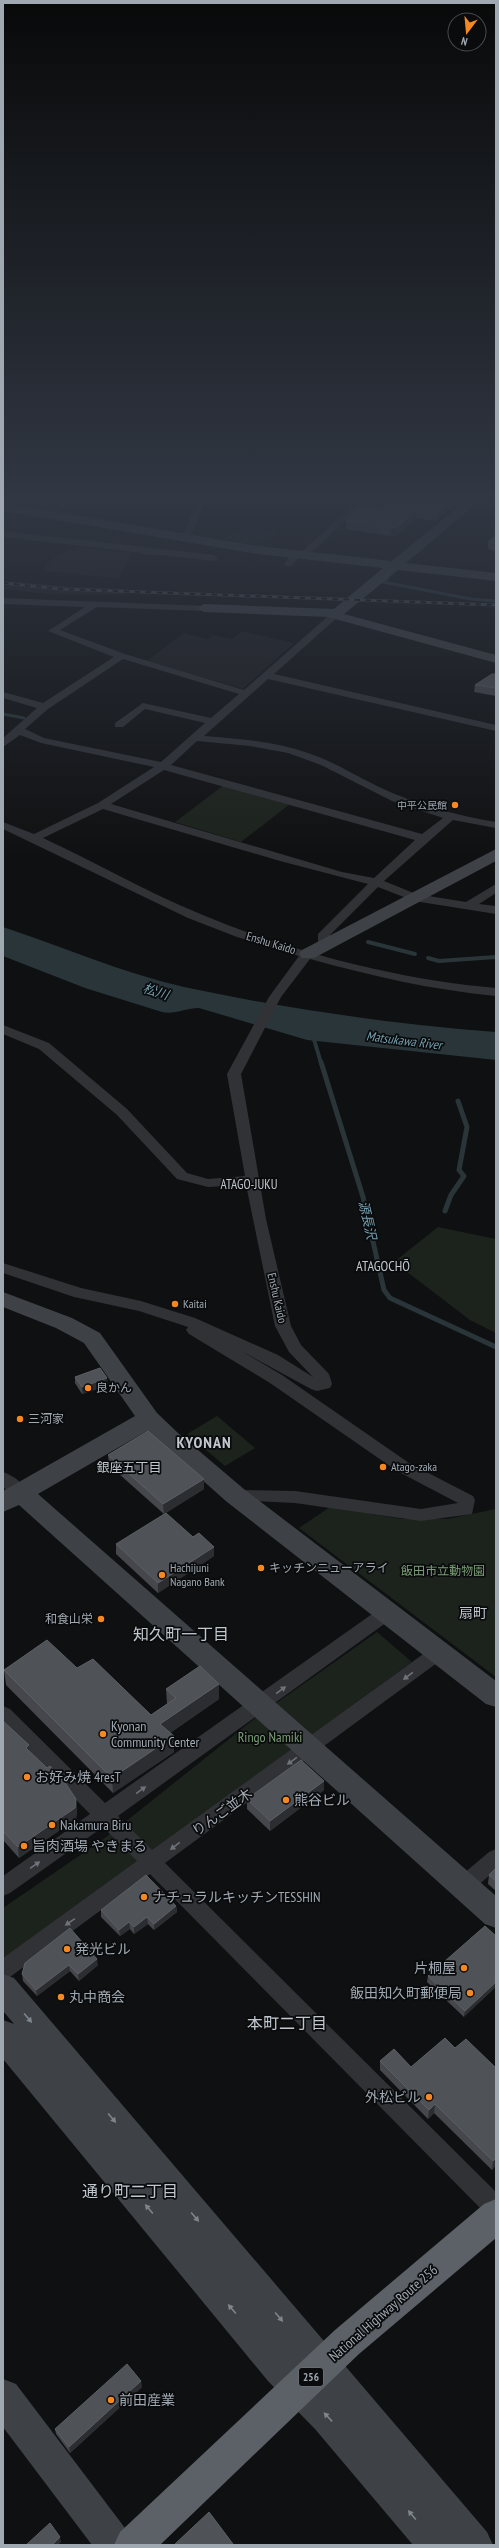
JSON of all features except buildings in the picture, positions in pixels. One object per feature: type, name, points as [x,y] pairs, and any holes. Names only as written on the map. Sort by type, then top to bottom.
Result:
[{"type":"highway","name":"National Highway Route 256","points":[[133,2545],[311,2378],[347,2342],[496,2216]]},
{"type":"street","points":[[69,621],[53,631],[122,656],[245,693]]},
{"type":"street","points":[[34,838],[102,805],[163,766],[265,675],[329,621]]},
{"type":"street","points":[[357,621],[496,659]]},
{"type":"street","points":[[3,744],[44,707],[122,656]]},
{"type":"street","points":[[265,675],[496,728]]},
{"type":"street","points":[[3,696],[44,707]]},
{"type":"street","points":[[119,725],[143,706],[213,722]]},
{"type":"street","points":[[18,730],[41,740],[163,766],[422,838]]},
{"type":"street","points":[[194,738],[269,746],[304,754],[336,774],[449,818],[496,825]]},
{"type":"street","points":[[102,805],[291,861],[378,882],[414,897],[496,910]]},
{"type":"street","points":[[324,947],[324,934],[378,882],[401,856],[449,818]]},
{"type":"street","name":"Enshu Kaido","points":[[3,825],[34,838],[192,915],[223,928],[308,954]]},
{"type":"street","points":[[308,954],[324,947],[496,854]]},
{"type":"street","points":[[469,905],[496,888]]},
{"type":"street","points":[[308,954],[406,981],[496,992]]},
{"type":"street","name":"Enshu Kaido","points":[[190,1322],[272,1359],[309,1382],[317,1385],[324,1384],[323,1378],[295,1348],[283,1326],[252,1180],[234,1074],[275,997],[299,962],[308,954]]},
{"type":"street","points":[[3,1029],[44,1046],[122,1112],[182,1176],[188,1180],[208,1183],[252,1180]]},
{"type":"street","points":[[3,1268],[79,1293],[141,1306],[190,1322],[198,1334],[276,1379],[403,1467],[467,1500],[466,1510],[421,1515],[295,1497],[236,1496]]},
{"type":"street","points":[[3,1300],[64,1323],[92,1338],[149,1419],[236,1496],[496,1696]]},
{"type":"street","points":[[149,1419],[9,1491],[260,1704],[496,1915]]},
{"type":"street","points":[[3,1887],[104,1817],[388,1612]]},
{"type":"street","name":"りんご並木","points":[[3,1970],[151,1864],[439,1652]]},
{"type":"street","points":[[3,1714],[104,1817],[496,2208]]},
{"type":"street","points":[[463,1886],[496,1858]]},
{"type":"street","points":[[3,1988],[311,2378],[328,2416],[438,2545]]},
{"type":"street","points":[[3,2035],[311,2378],[474,2545]]},
{"type":"street","points":[[3,2397],[115,2545]]},
{"type":"shaded area","points":[[242,631],[294,643],[243,689],[147,661],[183,633],[208,639],[213,635],[232,639]]},
{"type":"green space","points":[[224,785],[290,804],[241,842],[175,822]]},
{"type":"green space","points":[[438,1227],[496,1239],[496,1333],[470,1320],[394,1262]]},
{"type":"green space","points":[[217,1416],[255,1448],[225,1466],[187,1434]]},
{"type":"green space","name":"飯田市立動物園","points":[[330,1507],[402,1519],[447,1519],[496,1509],[496,1677],[299,1528]]},
{"type":"green space","name":"Ringo Namiki","points":[[377,1632],[412,1662],[8,1956],[3,1957],[3,1908],[105,1838],[258,1716]]},
{"type":"water","points":[[3,927],[138,975],[184,987],[340,1015],[418,1025],[496,1032],[496,1060],[307,1040],[199,1008],[171,1013],[162,1012],[85,988],[3,956]]},
{"type":"waterway","points":[[3,714],[24,718]]},
{"type":"waterway","points":[[368,942],[415,954]]},
{"type":"waterway","points":[[428,958],[439,961],[496,957]]},
{"type":"waterway","name":"源長沢","points":[[313,1036],[321,1063]]},
{"type":"waterway","name":"源長沢","points":[[321,1062],[363,1197],[384,1290],[390,1298],[496,1347]]},
{"type":"waterway","points":[[445,1211],[451,1195],[464,1176],[459,1170],[467,1127],[458,1101]]},
{"type":"place","name":"中平公民館","points":[[455,805]]},
{"type":"place","name":"Kaitai","points":[[175,1304]]},
{"type":"place","name":"良かん","points":[[88,1388]]},
{"type":"place","name":"三河家","points":[[20,1419]]},
{"type":"place","name":"Atago-zaka","points":[[383,1467]]},
{"type":"place","name":"キッチンニューアライ","points":[[261,1568]]},
{"type":"place","name":"Hachijuni Nagano Bank","points":[[162,1575]]},
{"type":"place","name":"和食山栄","points":[[101,1619]]},
{"type":"place","name":"Kyonan Community Center","points":[[103,1734]]},
{"type":"place","name":"お好み焼 4resT","points":[[27,1777]]},
{"type":"place","name":"熊谷ビル","points":[[286,1800]]},
{"type":"place","name":"Nakamura Biru","points":[[52,1825]]},
{"type":"place","name":"旨肉酒場 やきまる","points":[[24,1846]]},
{"type":"place","name":"ナチュラルキッチンTESSHIN","points":[[144,1897]]},
{"type":"place","name":"発光ビル","points":[[67,1949]]},
{"type":"place","name":"片桐屋","points":[[464,1968]]},
{"type":"place","name":"飯田知久町郵便局","points":[[470,1993]]},
{"type":"place","name":"丸中商会","points":[[61,1997]]},
{"type":"place","name":"外松ビル","points":[[429,2097]]},
{"type":"place","name":"前田産業","points":[[111,2400]]},
{"type":"district","name":"ATAGO-JUKU","points":[[249,1184]]},
{"type":"district","name":"ATAGOCHŌ","points":[[383,1266]]},
{"type":"district","name":"KYONAN","points":[[204,1442]]},
{"type":"district","name":"銀座五丁目","points":[[129,1467]]},
{"type":"district","name":"扇町","points":[[473,1613]]},
{"type":"district","name":"知久町一丁目","points":[[181,1634]]},
{"type":"district","name":"本町二丁目","points":[[287,2023]]},
{"type":"district","name":"通り町二丁目","points":[[130,2191]]},
{"type":"water label","name":"松川","points":[[156,991]]},
{"type":"water label","name":"Matsukawa River","points":[[404,1040]]}]
